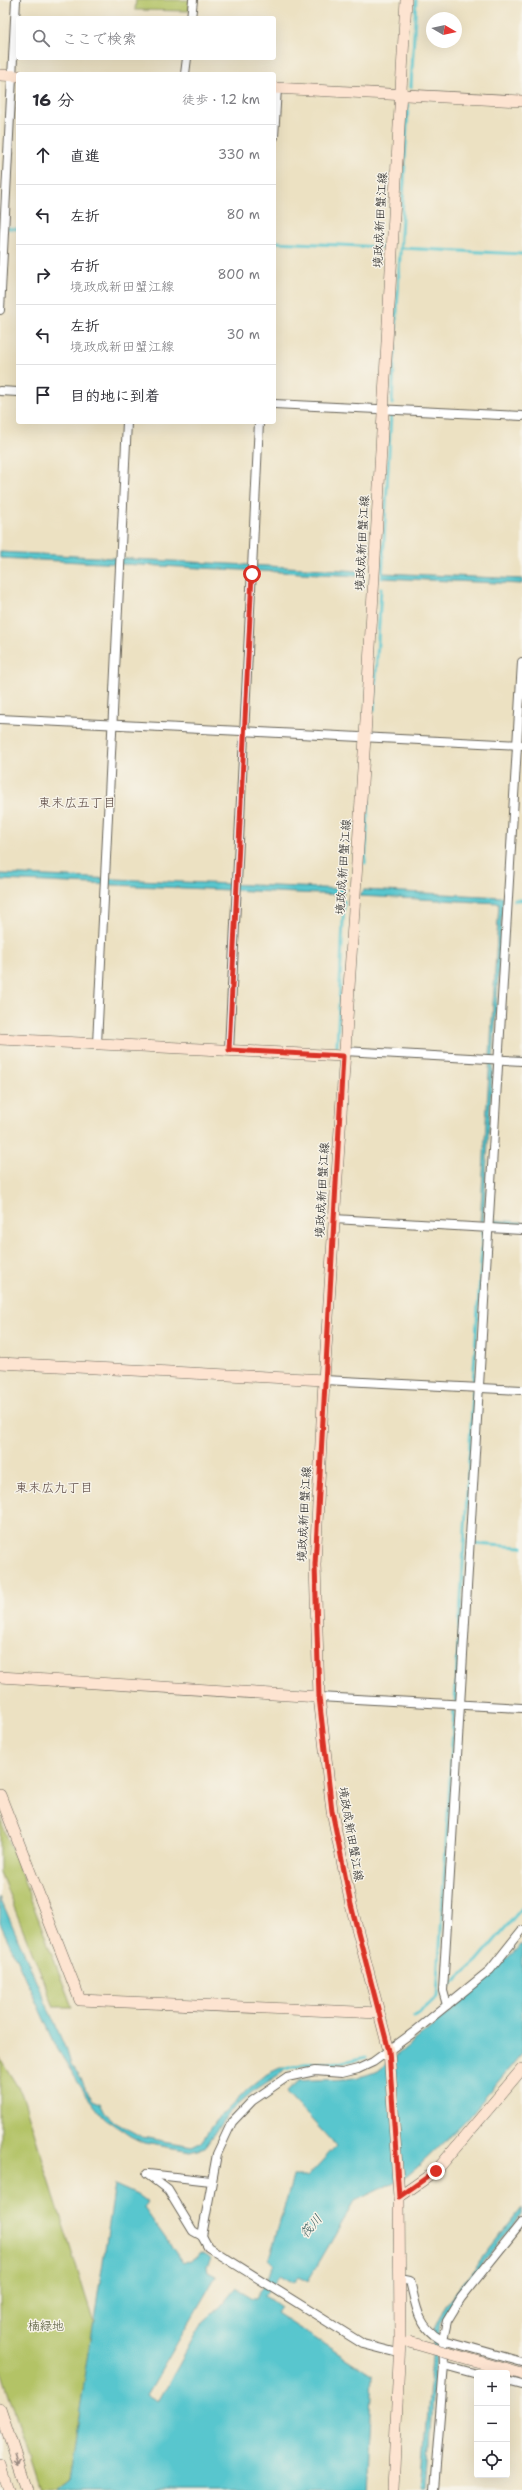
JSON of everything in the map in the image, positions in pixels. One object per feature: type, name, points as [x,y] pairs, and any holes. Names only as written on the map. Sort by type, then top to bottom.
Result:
[{"type":"main road","name":"境政成新田蟹江線","points":[[393,2490],[398,2353],[404,2341],[400,2278],[398,2191],[389,2051],[351,1905],[332,1811],[319,1697],[315,1565],[343,1053],[365,737],[382,409],[406,0]]},
{"type":"main road","points":[[0,75],[15,76]]},
{"type":"main road","points":[[276,88],[522,100]]},
{"type":"main road","points":[[0,1039],[229,1050],[343,1053]]},
{"type":"main road","points":[[0,1363],[324,1380]]},
{"type":"main road","points":[[0,1677],[319,1697]]},
{"type":"main road","points":[[0,1795],[80,2000],[379,2013]]},
{"type":"main road","points":[[398,2191],[436,2171],[522,2069]]},
{"type":"main road","points":[[404,2341],[522,2374]]},
{"type":"main road","points":[[0,2410],[27,2490]]},
{"type":"main road","points":[[0,2465],[8,2490]]},
{"type":"street","points":[[0,310],[15,76],[16,0]]},
{"type":"street","points":[[191,16],[193,0]]},
{"type":"street","points":[[185,72],[187,60]]},
{"type":"street","points":[[0,391],[16,392]]},
{"type":"street","points":[[276,404],[522,416]]},
{"type":"street","points":[[97,1044],[127,424]]},
{"type":"street","points":[[229,1050],[259,424]]},
{"type":"street","points":[[447,2005],[443,1991],[480,1388],[494,1060],[519,745],[522,662]]},
{"type":"street","points":[[0,719],[519,745]]},
{"type":"street","points":[[343,1053],[522,1061]]},
{"type":"street","points":[[334,1219],[522,1230]]},
{"type":"street","points":[[324,1380],[522,1390]]},
{"type":"street","points":[[319,1697],[522,1708]]},
{"type":"street","points":[[202,2236],[216,2154],[225,2134],[241,2111],[262,2092],[287,2076],[315,2071],[342,2073],[358,2069],[389,2051],[490,1970],[522,1930]]},
{"type":"street","points":[[211,2181],[148,2174],[168,2190],[193,2231],[202,2236],[208,2247],[285,2297],[363,2344],[398,2353]]},
{"type":"street","points":[[434,2490],[437,2427],[444,2365],[441,2340],[447,2320],[452,2311],[522,2222]]},
{"type":"street","points":[[400,2278],[410,2281],[418,2316],[432,2334],[441,2340],[522,2362]]},
{"type":"street","points":[[444,2365],[474,2373]]},
{"type":"street","points":[[510,2382],[522,2385]]},
{"type":"green space","points":[[136,0],[190,0],[189,11],[135,10]]},
{"type":"green space","points":[[0,1818],[72,2007],[54,2007],[0,1872]]},
{"type":"green space","name":"楠緑地","points":[[0,2058],[22,2094],[94,2323],[69,2480],[56,2490],[40,2490],[0,2367]]},
{"type":"water","points":[[0,552],[362,571],[361,576],[0,558]]},
{"type":"water","points":[[382,573],[522,579],[522,584],[382,578]]},
{"type":"water","points":[[0,874],[344,889],[343,895],[0,880]]},
{"type":"water","points":[[364,890],[503,897],[483,1224],[480,1224],[499,903],[359,896]]},
{"type":"water","points":[[493,1220],[522,1222],[522,1226],[493,1224]]},
{"type":"water","points":[[0,1897],[66,2050],[70,2064],[82,2080],[85,2089],[93,2100],[100,2103],[105,2113],[116,2123],[142,2137],[192,2146],[202,2141],[217,2120],[247,2090],[267,2074],[280,2068],[285,2068],[283,2072],[252,2092],[232,2110],[205,2147],[191,2151],[144,2143],[130,2136],[104,2118],[86,2095],[58,2050],[0,1923]]},
{"type":"water","name":"筏川","points":[[522,1944],[522,2053],[467,2119],[420,2165],[407,2176],[355,2201],[308,2281],[299,2277],[294,2283],[280,2275],[265,2296],[280,2307],[276,2313],[373,2376],[367,2490],[56,2490],[69,2480],[115,2185],[137,2195],[148,2203],[144,2208],[183,2263],[198,2257],[201,2253],[211,2259],[207,2267],[208,2272],[216,2276],[147,2395],[158,2402],[201,2324],[221,2306],[236,2288],[253,2298],[257,2298],[274,2264],[269,2259],[293,2177],[307,2177],[336,2146],[286,2092],[298,2081],[348,2079],[377,2071],[449,2013]]},
{"type":"water","points":[[522,2208],[522,2214],[463,2289],[440,2323],[436,2358],[427,2490],[422,2490],[434,2329],[445,2306]]},
{"type":"waterway","points":[[411,87],[416,0]]},
{"type":"waterway","points":[[392,404],[408,105]]},
{"type":"waterway","points":[[8,228],[16,229]]},
{"type":"waterway","points":[[276,242],[382,247]]},
{"type":"waterway","points":[[400,248],[522,254]]},
{"type":"waterway","points":[[382,578],[391,415]]},
{"type":"waterway","points":[[374,710],[381,588]]},
{"type":"waterway","points":[[365,863],[371,763]]},
{"type":"waterway","points":[[514,900],[522,900]]},
{"type":"waterway","points":[[337,1045],[344,901]]},
{"type":"waterway","points":[[473,1384],[483,1231]]},
{"type":"waterway","points":[[455,1701],[473,1391]]},
{"type":"waterway","points":[[474,1544],[522,1547]]},
{"type":"waterway","points":[[414,2016],[437,1997],[454,1710]]},
{"type":"waterway","points":[[450,1985],[477,1961],[522,1908]]},
{"type":"waterway","points":[[281,2070],[305,2064],[343,2062],[366,2057]]},
{"type":"district","name":"東末広五丁目","points":[[77,802]]},
{"type":"district","name":"東末広九丁目","points":[[54,1487]]},
{"type":"route","points":[[252,574],[229,1050],[343,1056],[315,1565],[319,1697],[332,1811],[351,1905],[389,2051],[399,2197],[436,2171]]}]
